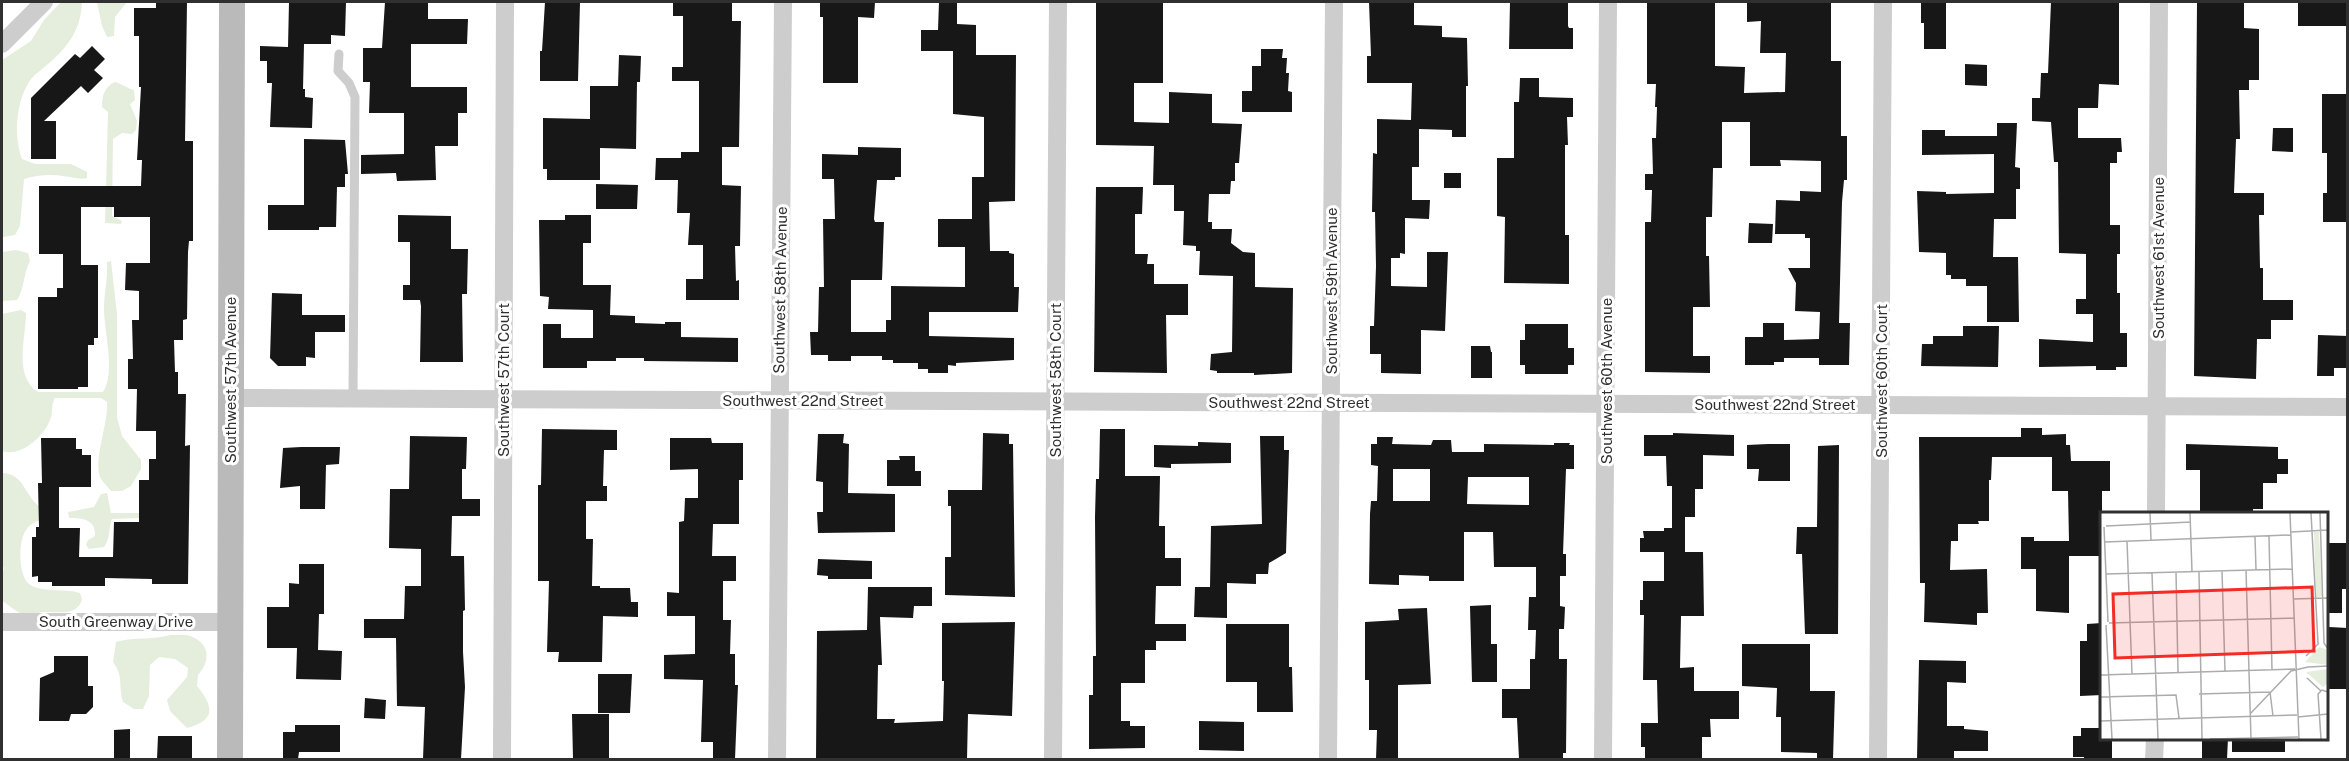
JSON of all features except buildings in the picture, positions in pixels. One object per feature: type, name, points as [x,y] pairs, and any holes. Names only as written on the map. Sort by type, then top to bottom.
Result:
[{"type":"main road","name":"Southwest 57th Avenue","points":[[230,759],[232,2]]},
{"type":"street","points":[[2,44],[44,2]]},
{"type":"street","name":"Southwest 57th Court","points":[[502,759],[505,2]]},
{"type":"street","name":"Southwest 58th Avenue","points":[[777,759],[783,2]]},
{"type":"street","name":"Southwest 58th Court","points":[[1053,759],[1058,2]]},
{"type":"street","name":"Southwest 59th Avenue","points":[[1328,759],[1334,2]]},
{"type":"street","name":"Southwest 60th Avenue","points":[[1603,759],[1608,2]]},
{"type":"street","name":"Southwest 60th Court","points":[[1878,759],[1883,2]]},
{"type":"street","name":"Southwest 61st Avenue","points":[[2156,512],[2159,2]]},
{"type":"street","name":"Southwest 22nd Street","points":[[230,398],[2348,407]]},
{"type":"street","name":"South Greenway Drive","points":[[2,622],[230,622]]},
{"type":"street","points":[[2154,759],[2155,740]]},
{"type":"lane","points":[[339,54],[338,71],[349,83],[355,97],[353,398]]},
{"type":"green space","points":[[61,2],[82,2],[79,21],[68,44],[33,77],[26,87],[19,107],[17,129],[19,150],[22,159],[35,164],[71,164],[87,172],[87,178],[48,175],[24,179],[20,226],[15,235],[3,237],[2,60],[31,41],[44,20]]},
{"type":"green space","points":[[97,2],[127,2],[115,17],[114,36],[107,37]]},
{"type":"green space","points":[[115,82],[134,90],[135,100],[130,104],[137,121],[136,130],[132,134],[122,133],[113,139],[112,216],[122,221],[121,224],[105,223],[108,112],[102,107],[102,103],[106,89]]},
{"type":"green space","points":[[16,250],[28,253],[30,261],[17,300],[3,301],[2,252]]},
{"type":"green space","points":[[111,261],[117,314],[117,417],[122,436],[141,460],[141,469],[131,486],[122,491],[111,491],[101,479],[99,471],[99,452],[107,411],[107,402],[101,398],[55,398],[51,417],[38,438],[17,451],[2,451],[2,314],[21,310],[26,313],[23,366],[30,385],[38,392],[103,392],[109,374],[104,309],[107,262]]},
{"type":"green space","points":[[2,473],[10,474],[21,482],[32,500],[43,508],[46,519],[32,524],[23,535],[20,558],[25,580],[34,587],[80,593],[82,600],[76,609],[66,612],[25,615],[2,601],[4,568],[2,565]]},
{"type":"green space","points":[[107,493],[111,513],[143,513],[143,518],[112,519],[108,540],[104,547],[89,549],[86,545],[88,540],[95,536],[93,526],[83,519],[69,518],[68,512],[94,507],[101,494]]},
{"type":"green space","points":[[185,635],[197,639],[202,643],[206,653],[205,664],[198,675],[197,686],[207,700],[209,712],[203,721],[187,728],[170,711],[167,700],[187,677],[188,668],[175,659],[159,657],[150,665],[149,696],[143,709],[134,709],[123,702],[120,677],[113,662],[116,642]]}]
